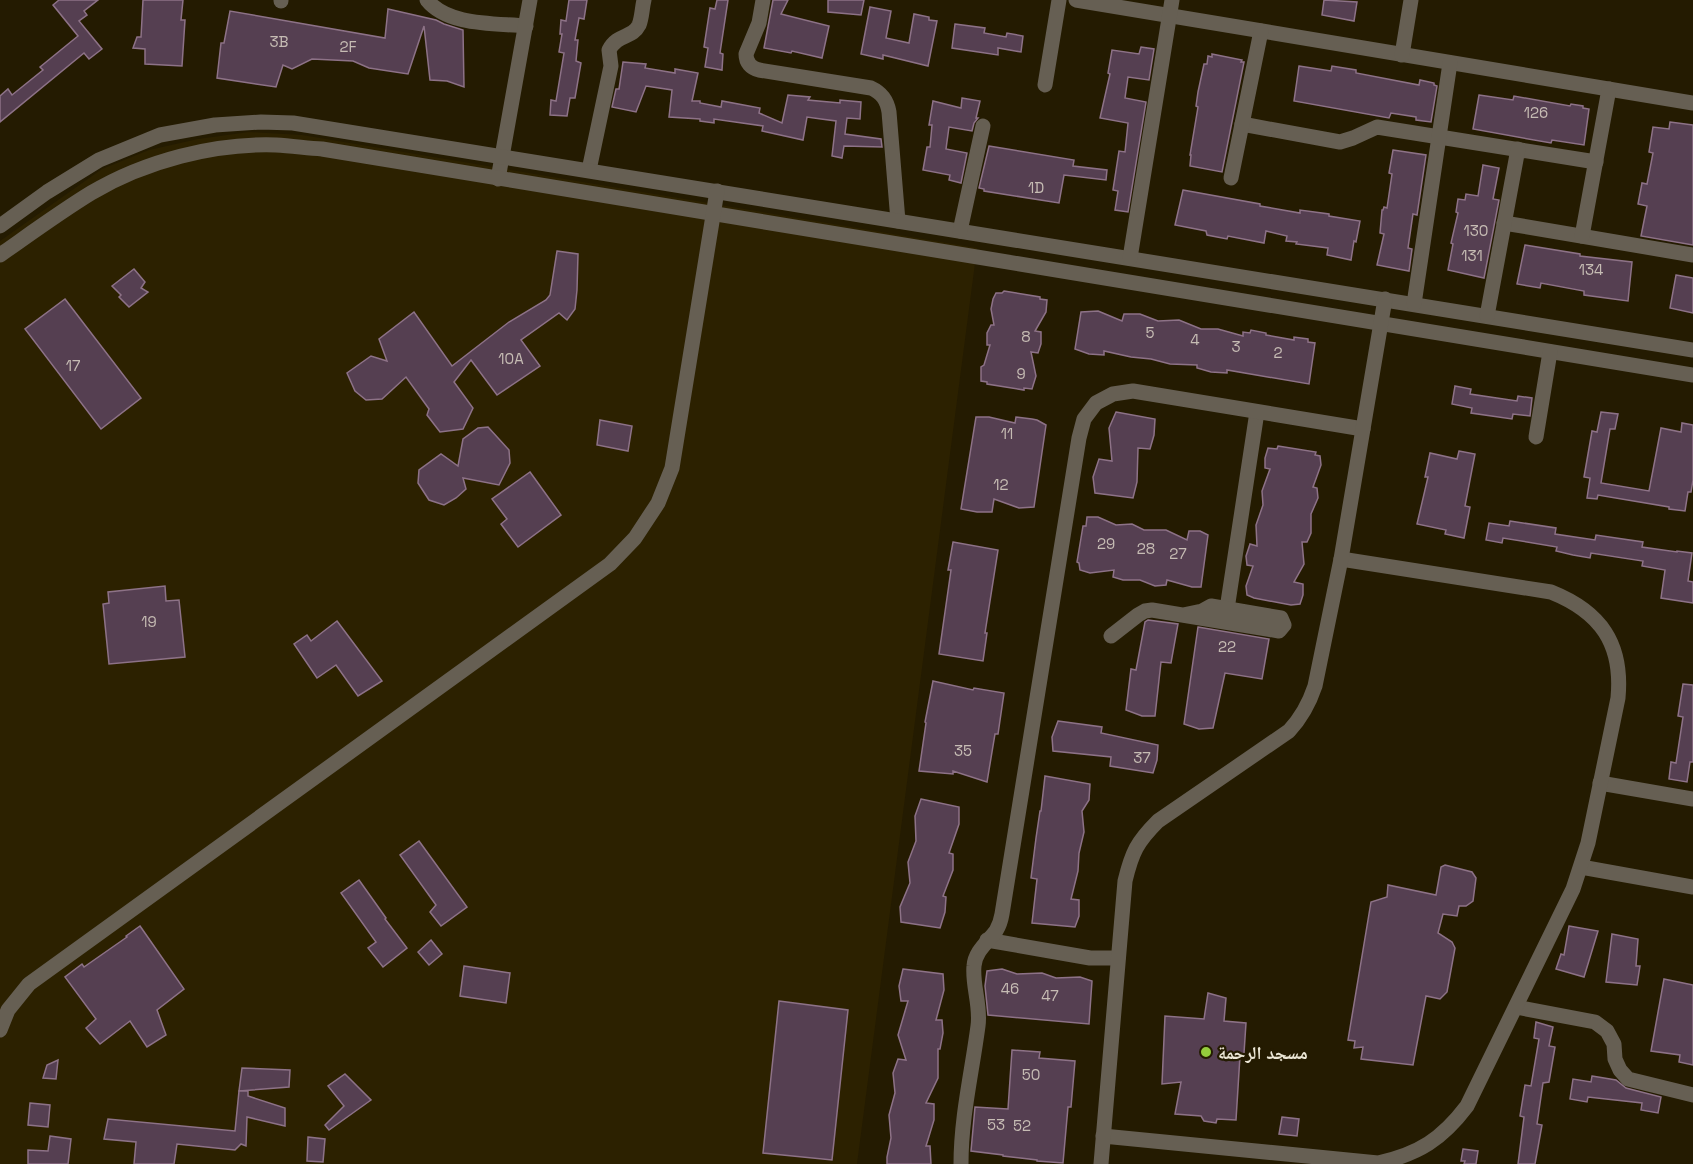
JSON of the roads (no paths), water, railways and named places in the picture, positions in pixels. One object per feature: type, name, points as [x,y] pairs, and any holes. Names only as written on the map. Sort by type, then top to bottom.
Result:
[{"type":"street","points":[[427,0],[434,8],[454,18],[525,26]]},
{"type":"street","points":[[498,179],[530,0]]},
{"type":"street","points":[[589,170],[611,66],[609,50],[618,39],[627,36],[637,28],[644,0]]},
{"type":"street","points":[[763,0],[759,23],[746,54],[751,66],[759,70],[871,88],[884,97],[889,112],[898,221]]},
{"type":"street","points":[[1045,85],[1059,0]]},
{"type":"street","points":[[1076,0],[1693,104]]},
{"type":"street","points":[[1130,258],[1172,0]]},
{"type":"street","points":[[1402,55],[1411,0]]},
{"type":"street","points":[[1232,178],[1261,31]]},
{"type":"street","points":[[1414,304],[1450,63]]},
{"type":"street","points":[[1582,236],[1609,89]]},
{"type":"street","points":[[0,226],[46,192],[99,160],[160,135],[215,125],[261,122],[293,123],[1693,350]]},
{"type":"street","points":[[1242,124],[1340,142],[1377,127],[1596,162]]},
{"type":"street","points":[[960,231],[983,126]]},
{"type":"street","points":[[0,255],[93,192],[135,171],[181,156],[227,147],[275,145],[322,149],[1693,375]]},
{"type":"street","points":[[1487,316],[1518,149]]},
{"type":"street","points":[[0,1030],[8,1010],[29,984],[610,564],[635,538],[658,503],[672,468],[717,191]]},
{"type":"street","points":[[1504,224],[1693,255]]},
{"type":"street","points":[[1101,1164],[1125,881],[1130,858],[1142,837],[1158,821],[1289,731],[1301,718],[1310,703],[1341,559],[1385,299]]},
{"type":"street","points":[[1536,437],[1550,352]]},
{"type":"street","points":[[961,1164],[966,1100],[979,1024],[974,965],[979,952],[1000,924],[1079,438],[1084,419],[1096,404],[1113,394],[1133,391],[1363,429]]},
{"type":"street","points":[[1111,636],[1145,611],[1183,615],[1236,615],[1257,412]]},
{"type":"street","points":[[1103,1136],[1378,1163],[1419,1150],[1454,1124],[1467,1106],[1573,889],[1588,843],[1618,698],[1618,664],[1612,644],[1601,626],[1587,611],[1551,592],[1341,559]]},
{"type":"street","points":[[1600,783],[1693,799]]},
{"type":"street","points":[[1581,867],[1693,887]]},
{"type":"street","points":[[987,940],[1090,958],[1119,958]]},
{"type":"street","points":[[1516,1007],[1595,1022],[1607,1031],[1614,1044],[1615,1059],[1620,1070],[1628,1079],[1693,1095]]},
{"type":"place","name":"مسجد الرحمة","points":[[1206,1052]]}]
